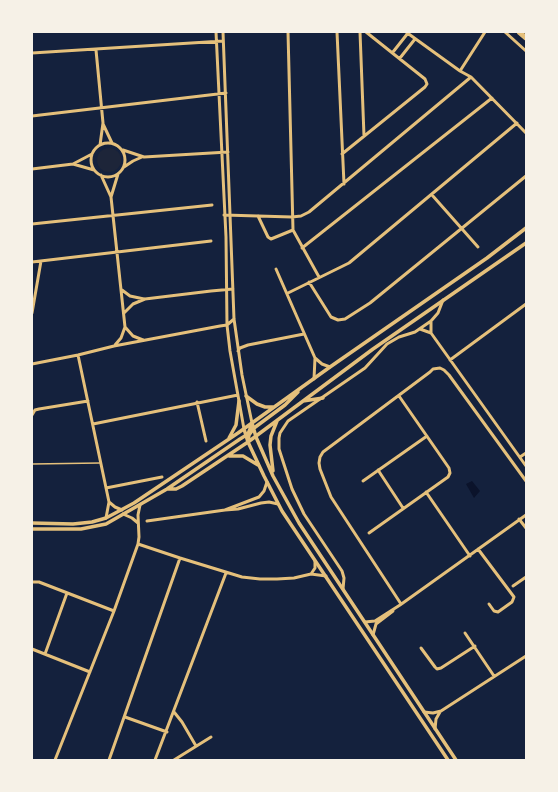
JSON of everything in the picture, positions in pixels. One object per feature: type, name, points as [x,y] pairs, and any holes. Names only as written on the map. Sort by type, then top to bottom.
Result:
[{"type":"highway","points":[[519,32],[526,38]]},
{"type":"street","points":[[216,32],[220,94],[227,325],[230,351],[244,429],[248,442],[278,504],[448,760]]},
{"type":"street","points":[[223,32],[234,319],[246,396],[256,437],[273,476],[299,523],[456,760]]},
{"type":"street","points":[[288,32],[293,230],[319,277]]},
{"type":"street","points":[[337,32],[344,184]]},
{"type":"street","points":[[360,32],[364,136]]},
{"type":"street","points":[[342,154],[425,88],[427,84],[425,79],[366,32]]},
{"type":"street","points":[[460,71],[485,32]]},
{"type":"street","points":[[505,32],[526,51]]},
{"type":"street","points":[[393,52],[407,33],[460,71],[471,77],[526,133]]},
{"type":"street","points":[[400,58],[415,39]]},
{"type":"street","points":[[32,53],[223,41]]},
{"type":"street","points":[[96,50],[103,123],[100,145]]},
{"type":"street","points":[[224,215],[292,217],[301,216],[309,212],[471,77]]},
{"type":"street","points":[[32,116],[226,93]]},
{"type":"street","points":[[302,248],[492,98]]},
{"type":"street","points":[[103,123],[112,143]]},
{"type":"street","points":[[288,293],[349,263],[517,123]]},
{"type":"street","points":[[95,170],[91,161],[92,154],[96,148],[106,142],[119,146],[123,150],[133,154],[144,156],[228,152]]},
{"type":"street","points":[[123,150],[126,158],[123,168]]},
{"type":"street","points":[[32,169],[72,164],[92,154]]},
{"type":"street","points":[[111,197],[118,174],[132,161],[144,156]]},
{"type":"street","points":[[72,164],[95,170],[101,175],[111,197],[125,327],[121,338],[114,346]]},
{"type":"street","points":[[101,175],[110,177],[118,174]]},
{"type":"street","points":[[309,282],[331,318],[338,320],[345,319],[370,303],[526,176]]},
{"type":"street","points":[[432,195],[478,247]]},
{"type":"street","points":[[32,224],[212,205]]},
{"type":"street","points":[[258,216],[271,239],[293,230]]},
{"type":"street","points":[[32,523],[83,524],[106,518],[122,510],[244,429],[330,367],[487,258],[526,228]]},
{"type":"street","points":[[32,262],[211,241]]},
{"type":"street","points":[[167,489],[176,489],[182,486],[256,437],[373,348],[526,243]]},
{"type":"street","points":[[32,313],[41,261]]},
{"type":"street","points":[[276,269],[288,293],[314,358],[314,379]]},
{"type":"street","points":[[124,313],[133,304],[145,299],[233,289]]},
{"type":"street","points":[[122,290],[130,296],[145,299]]},
{"type":"street","points":[[343,589],[344,578],[342,571],[304,514],[295,496],[281,455],[279,438],[282,429],[288,421],[365,368],[374,360],[387,344],[399,337],[420,329],[431,321],[438,313],[443,300]]},
{"type":"street","points":[[450,360],[526,304]]},
{"type":"street","points":[[32,364],[144,340],[227,325],[234,319]]},
{"type":"street","points":[[431,321],[431,333]]},
{"type":"street","points":[[125,327],[133,336],[144,340]]},
{"type":"street","points":[[420,329],[431,333],[526,466]]},
{"type":"street","points":[[238,351],[240,348],[248,345],[304,334]]},
{"type":"street","points":[[78,355],[109,502],[106,518]]},
{"type":"street","points":[[314,358],[322,364],[330,367]]},
{"type":"street","points":[[401,605],[335,503],[323,479],[319,463],[323,452],[433,369],[440,368],[449,375],[526,482]]},
{"type":"street","points":[[248,442],[249,435],[254,428],[285,405],[303,386]]},
{"type":"street","points":[[93,424],[238,395]]},
{"type":"street","points":[[246,396],[257,404],[265,407],[274,407]]},
{"type":"street","points":[[369,533],[448,477],[450,472],[449,468],[399,396]]},
{"type":"street","points":[[302,401],[323,398]]},
{"type":"street","points":[[32,415],[35,410],[39,409],[88,401]]},
{"type":"street","points":[[229,439],[236,425],[239,401]]},
{"type":"street","points":[[197,402],[206,441]]},
{"type":"street","points":[[273,476],[270,445],[271,436],[277,420]]},
{"type":"street","points":[[32,529],[89,528],[106,524],[167,489],[246,435],[250,430],[252,423]]},
{"type":"street","points":[[363,481],[427,436]]},
{"type":"street","points":[[520,458],[526,453]]},
{"type":"street","points":[[226,456],[243,456],[259,466]]},
{"type":"street","points":[[378,470],[403,508]]},
{"type":"street","points":[[106,488],[162,477]]},
{"type":"street","points":[[225,510],[259,497],[264,491],[267,482]]},
{"type":"street","points":[[426,492],[470,556]]},
{"type":"street","points":[[109,502],[122,510]]},
{"type":"street","points":[[147,521],[238,509],[265,502],[278,504]]},
{"type":"street","points":[[54,759],[114,611],[138,544],[138,515],[140,505]]},
{"type":"street","points":[[124,514],[138,522]]},
{"type":"street","points":[[373,634],[376,624],[526,515]]},
{"type":"street","points":[[519,520],[526,528]]},
{"type":"street","points":[[138,544],[226,573],[247,577],[268,579],[294,578],[311,574],[326,576]]},
{"type":"street","points":[[478,550],[514,597],[512,602],[498,612],[494,611],[489,604]]},
{"type":"street","points":[[109,760],[180,558]]},
{"type":"street","points":[[311,574],[315,568],[315,561]]},
{"type":"street","points":[[155,760],[167,732],[226,573]]},
{"type":"street","points":[[514,586],[526,577]]},
{"type":"street","points":[[32,582],[39,582],[114,611]]},
{"type":"street","points":[[45,654],[67,593]]},
{"type":"street","points":[[365,622],[375,621],[401,605]]},
{"type":"street","points":[[465,632],[494,676]]},
{"type":"street","points":[[421,648],[437,669],[441,668],[475,646]]},
{"type":"street","points":[[32,649],[90,672]]},
{"type":"street","points":[[424,712],[432,713],[441,711],[526,656]]},
{"type":"street","points":[[435,729],[436,719],[441,711]]},
{"type":"street","points":[[174,712],[182,722],[196,746]]},
{"type":"street","points":[[125,717],[167,732]]},
{"type":"street","points":[[174,760],[211,737]]},
{"type":"lane","points":[[32,464],[101,463]]},
{"type":"shaded area","points":[[109,148],[114,149],[120,155],[120,165],[114,171],[109,172],[104,171],[98,165],[97,160],[98,155],[104,149]]},
{"type":"shaded area","points":[[472,481],[480,491],[474,498],[466,484]]}]
